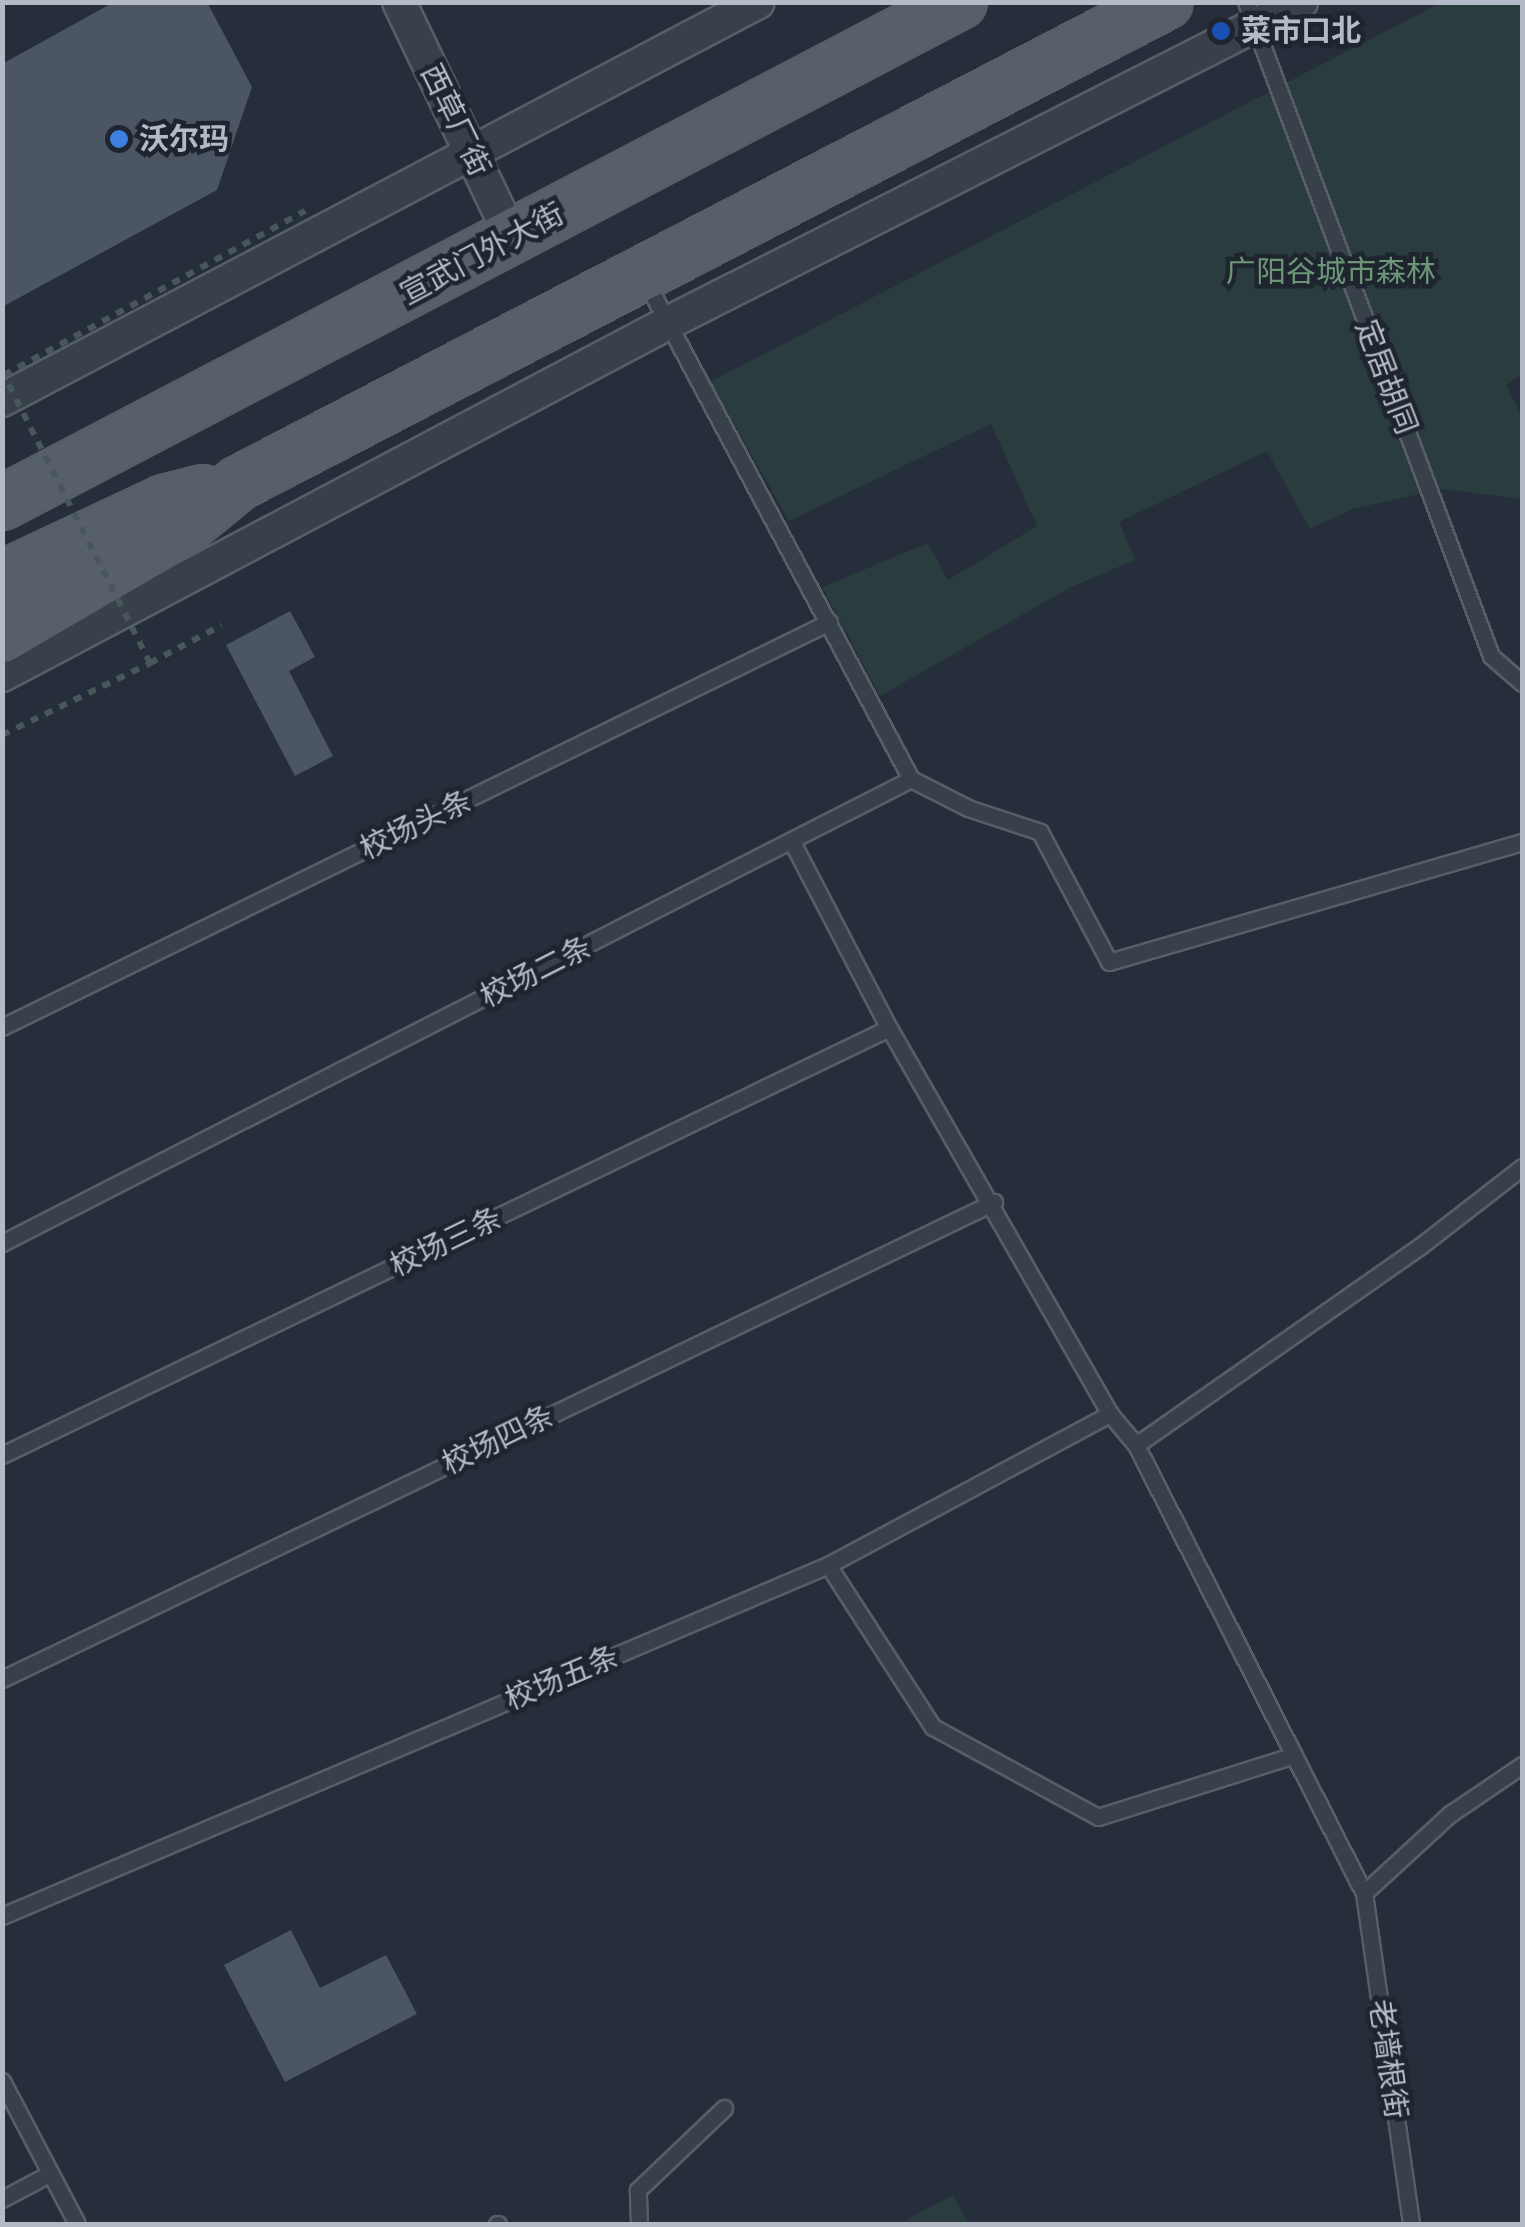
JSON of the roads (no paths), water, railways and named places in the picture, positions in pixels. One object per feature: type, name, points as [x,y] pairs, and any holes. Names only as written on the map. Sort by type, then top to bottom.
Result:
[{"type":"main road","name":"宣武门外大街","points":[[2,503],[960,2]]},
{"type":"main road","points":[[2,636],[174,536],[239,483],[644,278],[1166,2]]},
{"type":"main road","points":[[2,578],[164,502],[239,483]]},
{"type":"street","name":"西草厂街","points":[[398,2],[512,238]]},
{"type":"street","points":[[2,400],[758,2]]},
{"type":"street","points":[[2,675],[1251,14],[1301,2]]},
{"type":"lane","name":"定居胡同","points":[[1251,14],[1491,656],[1522,682]]},
{"type":"lane","points":[[644,278],[911,779],[968,808],[1040,832],[1109,962],[1522,842]]},
{"type":"lane","name":"校场头条","points":[[2,1027],[829,622]]},
{"type":"lane","name":"校场二条","points":[[2,1243],[911,779]]},
{"type":"lane","name":"老墙根街","points":[[792,842],[889,1028],[994,1202],[1110,1414],[1136,1445],[1364,1893],[1411,2224]]},
{"type":"lane","name":"校场三条","points":[[2,1456],[889,1028]]},
{"type":"lane","points":[[1136,1445],[1420,1248],[1522,1167]]},
{"type":"lane","name":"校场四条","points":[[2,1679],[994,1202]]},
{"type":"lane","name":"校场五条","points":[[2,1916],[828,1565],[1110,1414]]},
{"type":"lane","points":[[828,1565],[934,1727],[1098,1816],[1292,1756]]},
{"type":"lane","points":[[1364,1893],[1450,1814],[1522,1765]]},
{"type":"lane","points":[[2,2081],[77,2224]]},
{"type":"lane","points":[[639,2224],[638,2190],[724,2108]]},
{"type":"lane","points":[[2,2200],[48,2174]]},
{"type":"place","name":"菜市口北","points":[[1221,31]]},
{"type":"place","name":"沃尔玛","points":[[119,139]]},
{"type":"park label","name":"广阳谷城市森林","points":[[1331,272]]}]
